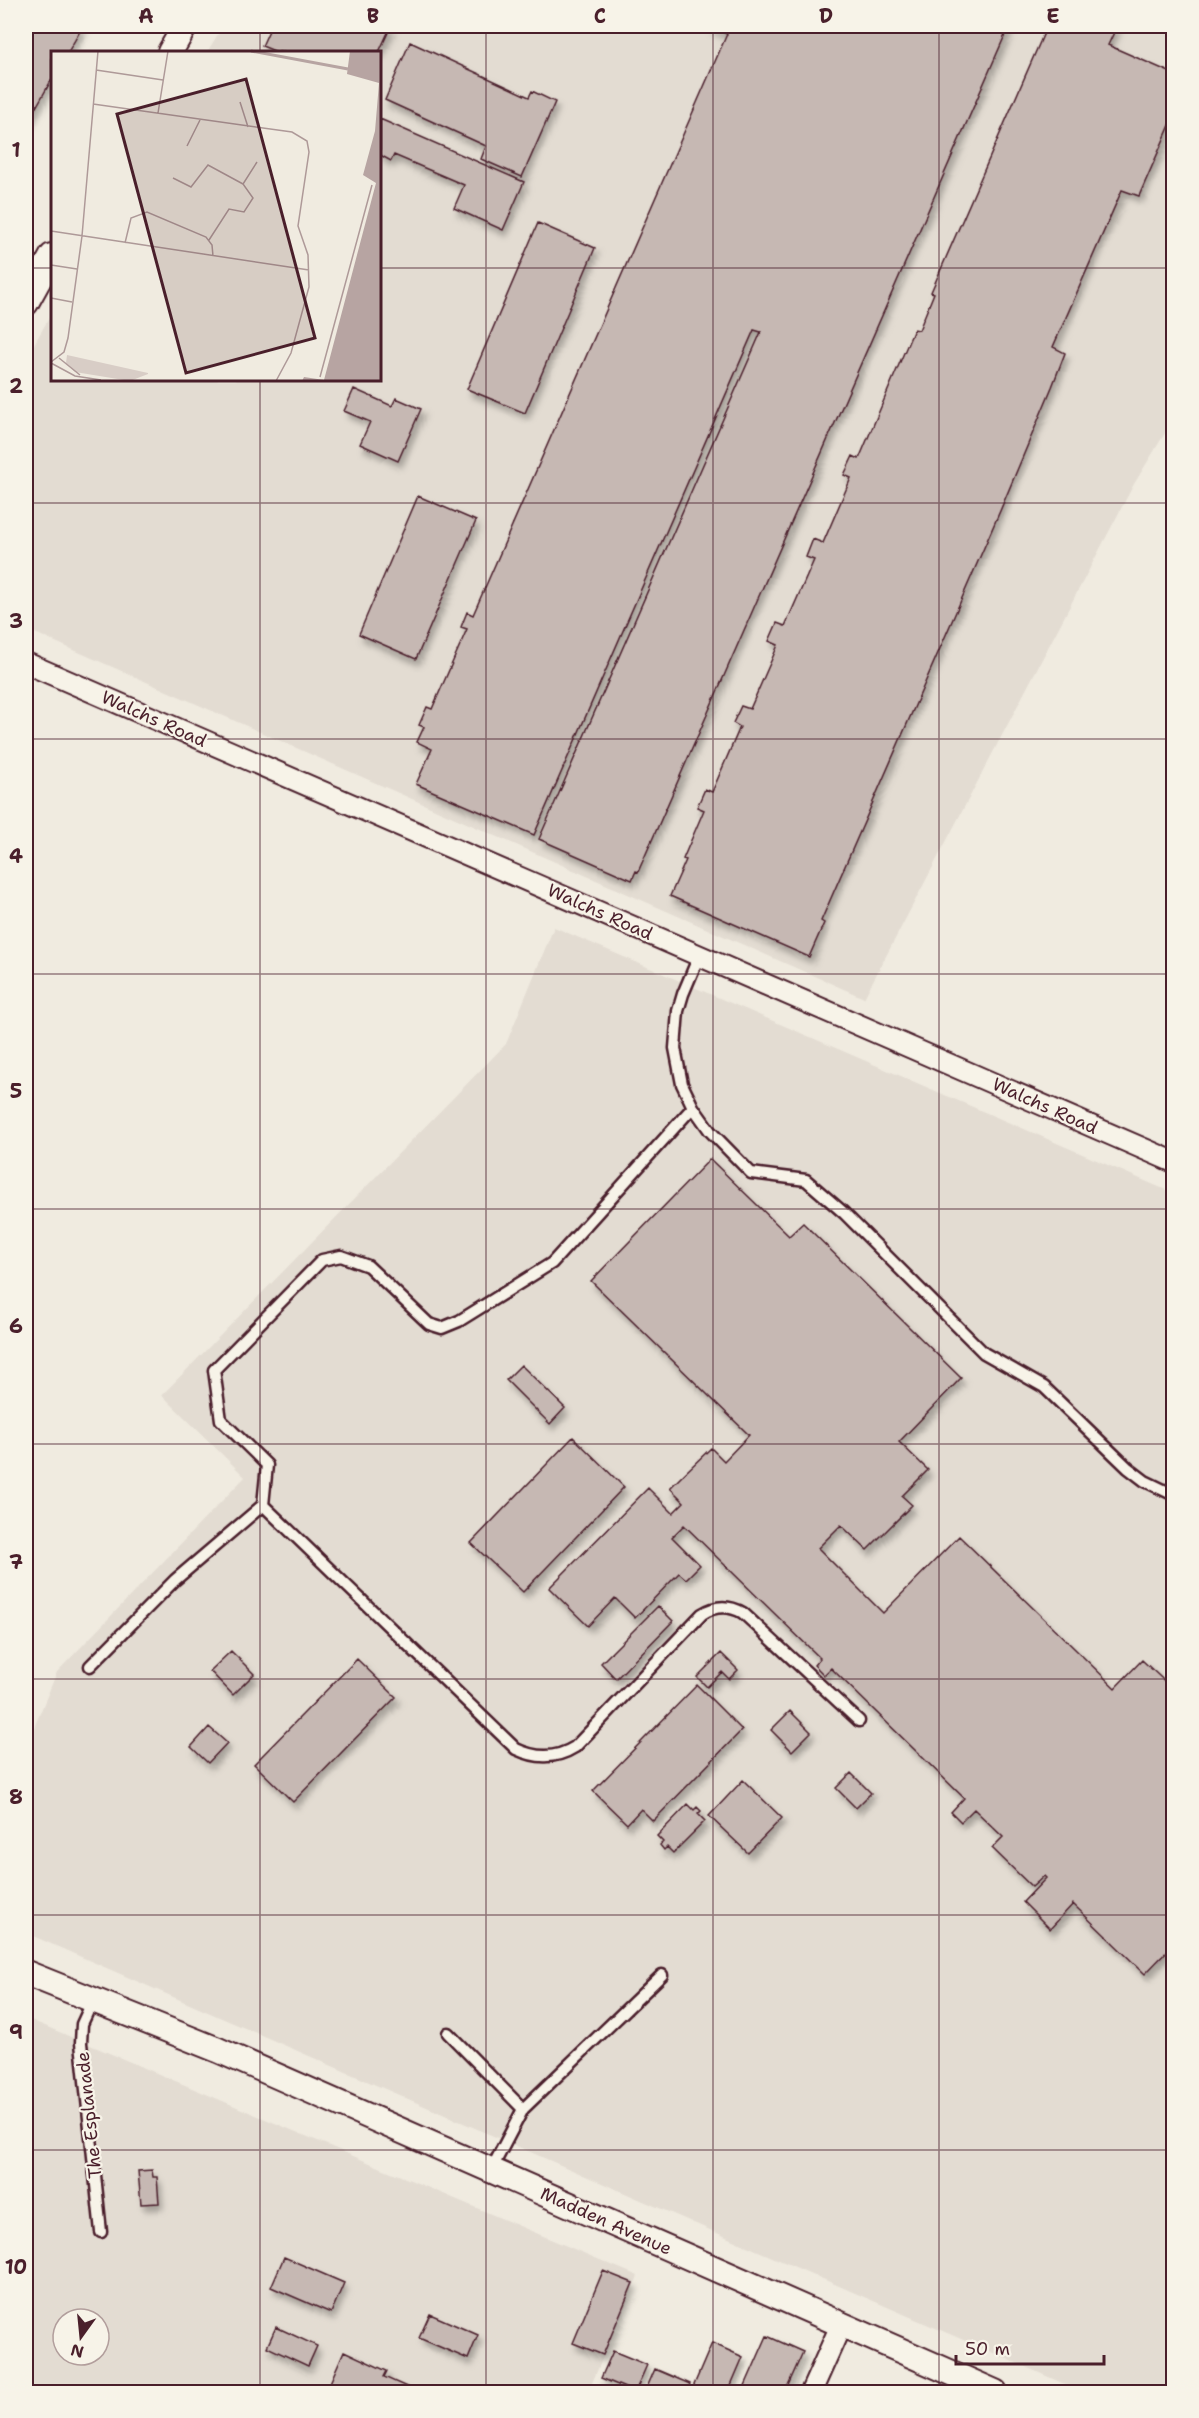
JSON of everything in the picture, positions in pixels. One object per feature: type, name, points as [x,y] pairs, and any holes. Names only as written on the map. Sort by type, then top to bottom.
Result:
[{"type":"street","points":[[171,51],[185,26]]},
{"type":"street","points":[[26,303],[51,258]]},
{"type":"street","name":"Walchs Road","points":[[26,663],[1173,1162]]},
{"type":"street","points":[[26,1973],[93,2000]]},
{"type":"street","name":"Madden Avenue","points":[[93,2000],[218,2050],[995,2392]]},
{"type":"street","points":[[811,2392],[841,2325]]},
{"type":"lane","points":[[699,956],[683,994],[675,1029],[682,1084],[693,1107],[710,1131],[751,1173],[806,1180],[844,1213],[984,1353],[1044,1388],[1128,1468],[1173,1495]]},
{"type":"lane","points":[[90,1666],[175,1580],[263,1505],[267,1465],[220,1420],[214,1370],[322,1260],[341,1256],[368,1266],[429,1324],[442,1328],[459,1321],[552,1263],[693,1107]]},
{"type":"lane","points":[[263,1505],[516,1749],[525,1754],[546,1757],[576,1747],[702,1614],[722,1607],[743,1613],[859,1721]]},
{"type":"lane","points":[[491,2170],[523,2109],[662,1975]]},
{"type":"lane","name":"The Esplanade","points":[[93,2000],[82,2024],[81,2043],[101,2232]]},
{"type":"lane","points":[[447,2032],[523,2109]]},
{"type":"shaded area","points":[[223,26],[1173,26],[1173,420],[1134,484],[864,998],[26,629],[26,358],[51,315],[51,381],[381,381],[381,51],[208,51]]},
{"type":"shaded area","points":[[554,927],[1173,1193],[1173,2392],[1083,2392],[26,1933],[26,1747],[57,1672],[245,1477],[162,1395],[506,1044]]},
{"type":"shaded area","points":[[26,2018],[638,2276],[592,2383],[612,2392],[26,2392]]},
{"type":"building","points":[[26,26],[83,26],[69,51],[51,51],[51,81],[26,125]]},
{"type":"building","points":[[271,26],[391,26],[379,51],[274,51],[262,46]]},
{"type":"building","points":[[707,26],[1009,26],[638,872],[636,871],[632,880],[539,839],[761,332],[754,330],[534,835],[416,784],[432,749],[417,742],[424,727],[419,725],[427,707],[432,709],[467,629],[461,627],[467,612],[473,615],[727,34]]},
{"type":"building","points":[[1047,26],[1117,26],[1108,45],[1174,74],[1174,116],[1139,196],[1122,190],[1053,347],[1065,353],[1052,387],[821,921],[824,923],[809,957],[670,896],[704,810],[697,807],[705,789],[712,792],[740,727],[733,723],[741,706],[750,709],[778,645],[769,641],[777,623],[785,626],[814,560],[806,557],[813,539],[823,543],[851,478],[844,475],[853,456],[859,459],[914,329],[919,330],[934,293],[931,292]]},
{"type":"building","points":[[410,42],[529,97],[532,91],[555,102],[522,177],[481,159],[486,146],[385,100]]},
{"type":"building","points":[[381,119],[524,182],[503,230],[454,208],[464,185],[394,155],[391,161],[381,156]]},
{"type":"building","points":[[538,223],[595,248],[525,413],[467,389]]},
{"type":"building","points":[[354,389],[392,406],[396,398],[421,409],[398,461],[360,444],[370,422],[344,411]]},
{"type":"building","points":[[418,496],[476,521],[416,659],[359,634]]},
{"type":"building","points":[[710,1159],[789,1236],[803,1223],[961,1378],[899,1442],[928,1470],[902,1496],[912,1505],[867,1550],[841,1525],[818,1548],[883,1613],[959,1536],[1115,1688],[1142,1660],[1174,1690],[1174,1944],[1145,1974],[1073,1904],[1050,1929],[1023,1902],[1046,1878],[1044,1876],[1032,1887],[992,1848],[1003,1837],[974,1809],[961,1822],[951,1812],[964,1798],[831,1668],[824,1675],[814,1665],[820,1658],[684,1525],[672,1537],[700,1565],[686,1579],[679,1573],[635,1618],[615,1598],[588,1626],[549,1588],[648,1488],[673,1513],[684,1502],[670,1488],[711,1448],[724,1461],[749,1435],[591,1281]]},
{"type":"building","points":[[521,1365],[565,1408],[550,1424],[506,1380]]},
{"type":"building","points":[[573,1437],[624,1487],[523,1592],[471,1543]]},
{"type":"building","points":[[658,1606],[673,1621],[616,1679],[601,1663]]},
{"type":"building","points":[[231,1651],[254,1674],[233,1695],[210,1671]]},
{"type":"building","points":[[721,1653],[738,1670],[729,1679],[722,1672],[707,1687],[697,1677]]},
{"type":"building","points":[[357,1659],[396,1697],[293,1802],[254,1764]]},
{"type":"building","points":[[697,1685],[742,1730],[653,1821],[641,1809],[627,1824],[593,1791]]},
{"type":"building","points":[[790,1711],[811,1732],[792,1751],[771,1730]]},
{"type":"building","points":[[209,1727],[227,1743],[208,1763],[191,1747]]},
{"type":"building","points":[[851,1773],[871,1793],[856,1808],[836,1788]]},
{"type":"building","points":[[743,1780],[782,1818],[748,1853],[709,1816]]},
{"type":"building","points":[[688,1804],[694,1810],[697,1807],[701,1811],[698,1814],[705,1821],[673,1853],[667,1847],[664,1850],[660,1845],[663,1842],[657,1836]]},
{"type":"building","points":[[152,2170],[153,2177],[157,2177],[159,2203],[141,2204],[138,2171]]},
{"type":"building","points":[[284,2257],[344,2283],[331,2313],[271,2287]]},
{"type":"building","points":[[603,2271],[633,2283],[603,2355],[573,2343]]},
{"type":"building","points":[[430,2314],[478,2335],[468,2359],[419,2338]]},
{"type":"building","points":[[276,2327],[317,2346],[308,2366],[267,2347]]},
{"type":"building","points":[[767,2336],[803,2352],[785,2392],[755,2392],[744,2388]]},
{"type":"building","points":[[712,2343],[743,2357],[728,2392],[691,2392]]},
{"type":"building","points":[[344,2351],[387,2371],[384,2377],[418,2392],[326,2392]]},
{"type":"building","points":[[613,2351],[647,2365],[635,2392],[601,2378]]},
{"type":"building","points":[[655,2369],[690,2384],[687,2392],[645,2392]]}]
